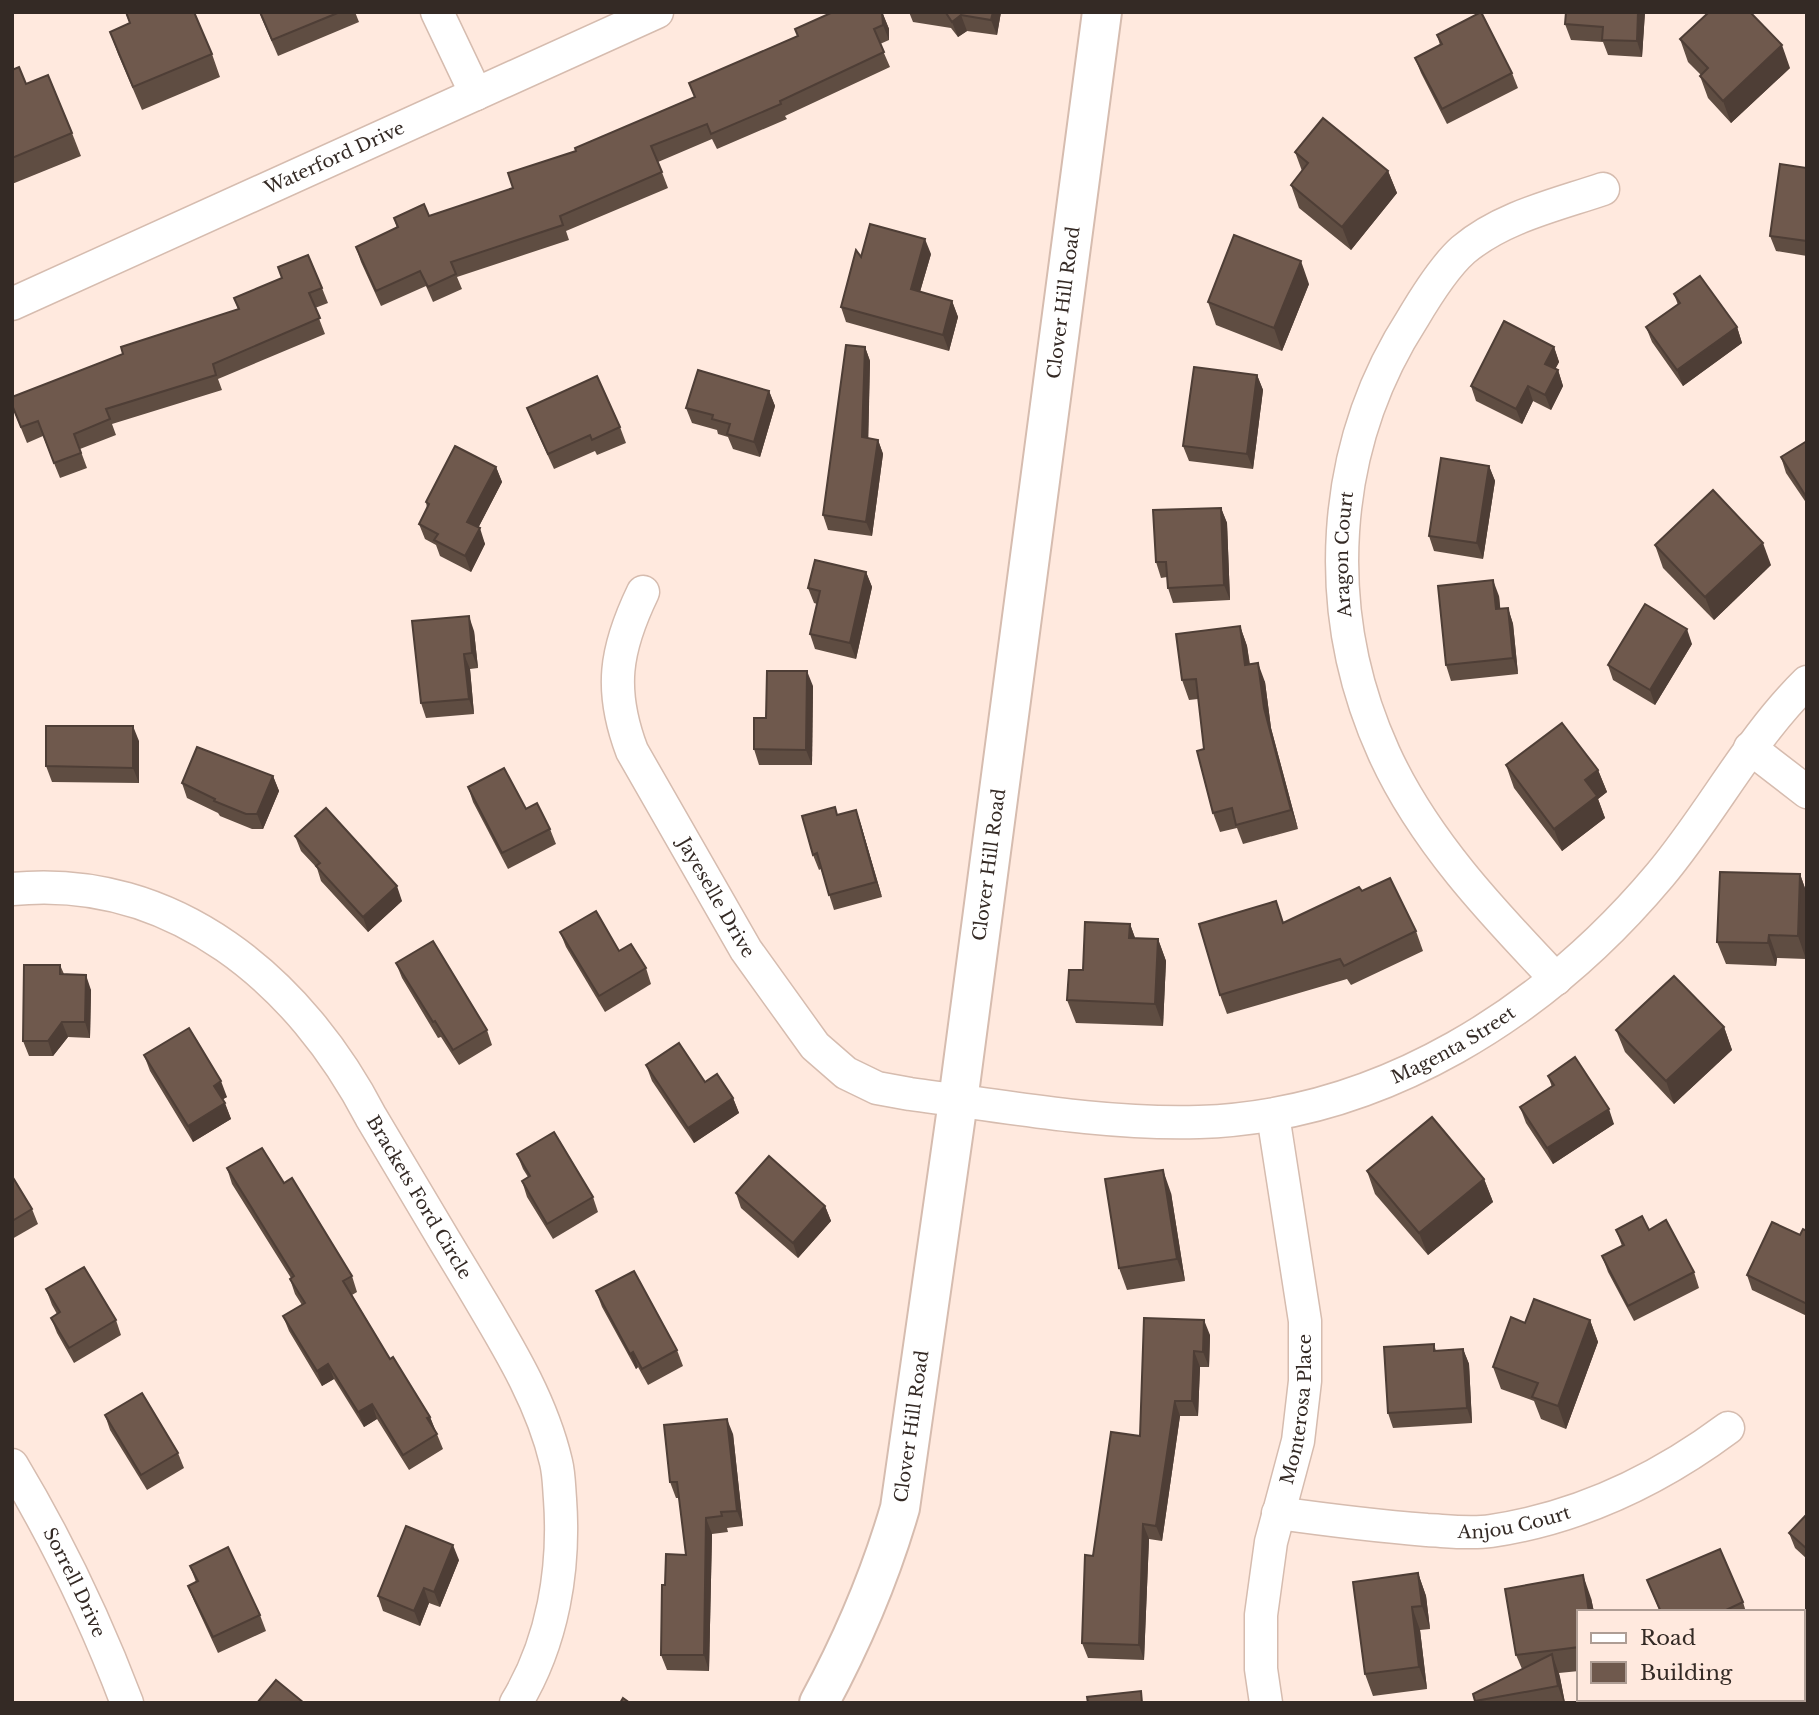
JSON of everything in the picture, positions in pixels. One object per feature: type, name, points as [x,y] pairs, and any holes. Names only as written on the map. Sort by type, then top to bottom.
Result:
[{"type":"street","points":[[437,12],[476,94]]},
{"type":"street","name":"Waterford Drive","points":[[12,304],[657,12]]},
{"type":"street","name":"Clover Hill Road","points":[[819,1703],[855,1634],[884,1560],[900,1508],[958,1101],[1102,12]]},
{"type":"street","name":"Aragon Court","points":[[1556,979],[1443,851],[1414,810],[1384,753],[1365,705],[1349,643],[1342,578],[1343,517],[1352,456],[1371,397],[1397,343],[1429,291],[1463,250],[1509,222],[1603,190]]},
{"type":"street","name":"Jayeselle Drive","points":[[643,592],[627,625],[618,662],[618,699],[622,726],[632,751],[746,950],[814,1046],[846,1073],[877,1087],[958,1101]]},
{"type":"street","name":"Magenta Street","points":[[958,1101],[1122,1120],[1200,1122],[1273,1115],[1335,1100],[1387,1082],[1438,1058],[1504,1018],[1556,979],[1610,930],[1661,873],[1750,748],[1807,682]]},
{"type":"street","points":[[1750,748],[1807,792]]},
{"type":"street","name":"Brackets Ford Circle","points":[[12,888],[80,890],[110,895],[149,905],[196,926],[239,954],[274,984],[322,1037],[355,1086],[520,1367],[543,1420],[557,1464],[562,1524],[559,1575],[552,1616],[538,1660],[516,1703]]},
{"type":"street","name":"Monterosa Place","points":[[1266,1703],[1261,1669],[1261,1615],[1278,1513],[1297,1441],[1306,1381],[1306,1321],[1273,1115]]},
{"type":"street","name":"Anjou Court","points":[[1278,1513],[1373,1526],[1489,1532],[1562,1515],[1610,1498],[1655,1476],[1728,1428]]},
{"type":"street","name":"Sorrell Drive","points":[[12,1465],[46,1522],[116,1672],[127,1703]]},
{"type":"building","points":[[126,12],[194,12],[212,54],[133,87],[110,32],[130,23]]},
{"type":"building","points":[[260,12],[340,12],[272,40]]},
{"type":"building","points":[[833,12],[882,12],[883,25],[874,29],[884,52],[780,101],[781,104],[711,134],[707,124],[651,146],[662,172],[560,216],[563,225],[451,262],[456,274],[428,287],[420,271],[376,291],[356,247],[398,227],[394,218],[424,204],[429,216],[513,188],[508,173],[576,151],[575,148],[695,97],[689,83],[798,36],[795,29]]},
{"type":"building","points":[[941,12],[993,12],[991,20],[961,15],[952,22],[946,13]]},
{"type":"building","points":[[1481,12],[1512,73],[1442,109],[1415,58],[1442,44],[1437,35]]},
{"type":"building","points":[[1566,12],[1638,12],[1637,41],[1602,40],[1603,27],[1565,24]]},
{"type":"building","points":[[1709,12],[1750,12],[1782,45],[1723,101],[1700,76],[1708,68],[1680,39]]},
{"type":"building","points":[[19,67],[26,84],[48,75],[72,133],[12,158],[12,70]]},
{"type":"building","points":[[1323,118],[1388,171],[1342,227],[1291,185],[1308,163],[1295,152]]},
{"type":"building","points":[[1780,164],[1807,168],[1807,241],[1770,236]]},
{"type":"building","points":[[870,224],[925,239],[911,289],[952,301],[943,335],[841,307],[856,250],[861,257]]},
{"type":"building","points":[[1234,235],[1301,261],[1274,328],[1208,302]]},
{"type":"building","points":[[308,255],[322,288],[309,293],[320,318],[213,364],[216,375],[106,409],[110,419],[74,434],[81,453],[54,463],[38,421],[21,427],[12,405],[12,397],[123,354],[121,347],[239,309],[234,298],[282,278],[278,267]]},
{"type":"building","points":[[1700,276],[1737,327],[1677,370],[1646,327],[1680,303],[1674,294]]},
{"type":"building","points":[[1504,321],[1554,347],[1545,364],[1558,370],[1545,395],[1528,386],[1516,409],[1471,386]]},
{"type":"building","points":[[846,345],[865,347],[862,437],[878,440],[866,522],[823,515]]},
{"type":"building","points":[[1194,367],[1257,375],[1247,454],[1183,446]]},
{"type":"building","points":[[698,370],[769,391],[754,442],[727,434],[730,424],[712,419],[713,415],[686,408]]},
{"type":"building","points":[[597,376],[620,427],[592,440],[590,435],[548,454],[527,408]]},
{"type":"building","points":[[1807,441],[1807,498],[1781,457]]},
{"type":"building","points":[[455,446],[496,467],[467,522],[480,528],[465,556],[434,540],[438,534],[419,524],[429,504],[426,502]]},
{"type":"building","points":[[1441,458],[1489,466],[1477,543],[1429,536]]},
{"type":"building","points":[[1713,490],[1763,543],[1705,597],[1655,545]]},
{"type":"building","points":[[1221,508],[1224,585],[1168,588],[1166,562],[1156,562],[1153,510]]},
{"type":"building","points":[[815,560],[866,572],[850,643],[810,634],[820,591],[808,588]]},
{"type":"building","points":[[1493,580],[1496,609],[1508,608],[1513,658],[1446,665],[1438,586]]},
{"type":"building","points":[[1645,604],[1687,629],[1650,690],[1608,665]]},
{"type":"building","points":[[469,616],[472,653],[464,654],[469,699],[421,703],[412,621]]},
{"type":"building","points":[[1240,626],[1245,665],[1258,663],[1264,708],[1291,810],[1236,825],[1232,808],[1213,813],[1197,751],[1204,749],[1196,679],[1182,680],[1176,634]]},
{"type":"building","points":[[767,671],[807,671],[806,750],[754,749],[754,718],[766,718]]},
{"type":"building","points":[[1562,723],[1598,770],[1585,780],[1597,796],[1554,829],[1506,765]]},
{"type":"building","points":[[46,726],[133,726],[133,768],[46,766]]},
{"type":"building","points":[[197,747],[273,776],[257,814],[246,814],[214,801],[215,799],[182,783]]},
{"type":"building","points":[[504,768],[526,809],[537,803],[550,829],[502,853],[468,787]]},
{"type":"building","points":[[835,807],[837,815],[856,810],[876,882],[829,895],[817,853],[813,855],[802,816]]},
{"type":"building","points":[[326,808],[397,886],[363,917],[316,866],[320,863],[295,836]]},
{"type":"building","points":[[1720,872],[1800,874],[1798,936],[1769,935],[1768,943],[1717,942]]},
{"type":"building","points":[[1390,878],[1416,931],[1344,966],[1340,959],[1220,995],[1199,924],[1276,901],[1283,923],[1359,887],[1362,891]]},
{"type":"building","points":[[596,911],[619,951],[631,944],[646,968],[599,996],[560,932]]},
{"type":"building","points":[[1085,922],[1130,924],[1129,938],[1158,939],[1155,1004],[1067,1000],[1069,970],[1083,970]]},
{"type":"building","points":[[433,941],[487,1030],[453,1050],[396,963]]},
{"type":"building","points":[[24,965],[60,965],[60,974],[86,975],[85,1022],[62,1022],[48,1041],[23,1041]]},
{"type":"building","points":[[1674,976],[1724,1027],[1666,1081],[1616,1030]]},
{"type":"building","points":[[189,1028],[221,1081],[214,1086],[225,1103],[188,1126],[144,1055]]},
{"type":"building","points":[[679,1043],[705,1082],[717,1074],[733,1098],[688,1128],[646,1065]]},
{"type":"building","points":[[1575,1057],[1609,1109],[1547,1148],[1520,1107],[1554,1085],[1548,1076]]},
{"type":"building","points":[[1432,1117],[1484,1179],[1419,1233],[1367,1171]]},
{"type":"building","points":[[554,1132],[593,1197],[547,1224],[522,1181],[530,1176],[517,1154]]},
{"type":"building","points":[[262,1148],[284,1183],[292,1178],[352,1276],[343,1281],[390,1359],[393,1357],[430,1417],[427,1418],[437,1434],[403,1455],[372,1404],[358,1412],[328,1364],[317,1371],[283,1316],[305,1303],[290,1279],[294,1276],[227,1168]]},
{"type":"building","points":[[769,1156],[825,1206],[793,1243],[736,1193]]},
{"type":"building","points":[[1163,1170],[1177,1259],[1119,1268],[1105,1179]]},
{"type":"building","points":[[12,1176],[32,1209],[12,1221]]},
{"type":"building","points":[[1642,1216],[1649,1230],[1666,1220],[1694,1272],[1628,1306],[1602,1256],[1624,1245],[1616,1230]]},
{"type":"building","points":[[1772,1222],[1800,1235],[1803,1229],[1807,1231],[1807,1304],[1747,1275]]},
{"type":"building","points":[[84,1267],[116,1320],[69,1348],[51,1318],[60,1312],[46,1289]]},
{"type":"building","points":[[634,1271],[677,1350],[642,1369],[633,1352],[630,1354],[596,1291]]},
{"type":"building","points":[[1534,1299],[1590,1320],[1558,1406],[1532,1397],[1538,1383],[1493,1367],[1511,1317],[1525,1323]]},
{"type":"building","points":[[1144,1318],[1204,1320],[1203,1352],[1194,1351],[1192,1401],[1175,1401],[1156,1526],[1143,1524],[1139,1645],[1082,1643],[1085,1555],[1093,1556],[1111,1432],[1140,1436]]},
{"type":"building","points":[[1434,1344],[1434,1351],[1463,1349],[1467,1408],[1388,1413],[1384,1347]]},
{"type":"building","points":[[142,1393],[178,1453],[141,1475],[105,1415]]},
{"type":"building","points":[[727,1419],[737,1511],[721,1512],[722,1516],[706,1518],[704,1655],[661,1655],[662,1585],[665,1585],[666,1554],[686,1555],[677,1482],[670,1482],[664,1425]]},
{"type":"building","points":[[1807,1514],[1807,1549],[1789,1533]]},
{"type":"building","points":[[406,1526],[453,1545],[434,1592],[424,1588],[414,1611],[378,1596]]},
{"type":"building","points":[[228,1547],[260,1615],[213,1637],[188,1586],[198,1581],[190,1566]]},
{"type":"building","points":[[1720,1549],[1743,1602],[1726,1610],[1660,1610],[1647,1580]]},
{"type":"building","points":[[1418,1573],[1422,1606],[1412,1607],[1419,1667],[1365,1674],[1353,1582]]},
{"type":"building","points":[[1583,1575],[1589,1610],[1577,1610],[1577,1647],[1516,1655],[1505,1589]]},
{"type":"building","points":[[1552,1654],[1558,1686],[1475,1701],[1473,1694]]},
{"type":"building","points":[[276,1680],[304,1703],[257,1703]]},
{"type":"building","points":[[1141,1691],[1142,1703],[1088,1703],[1087,1697]]}]
